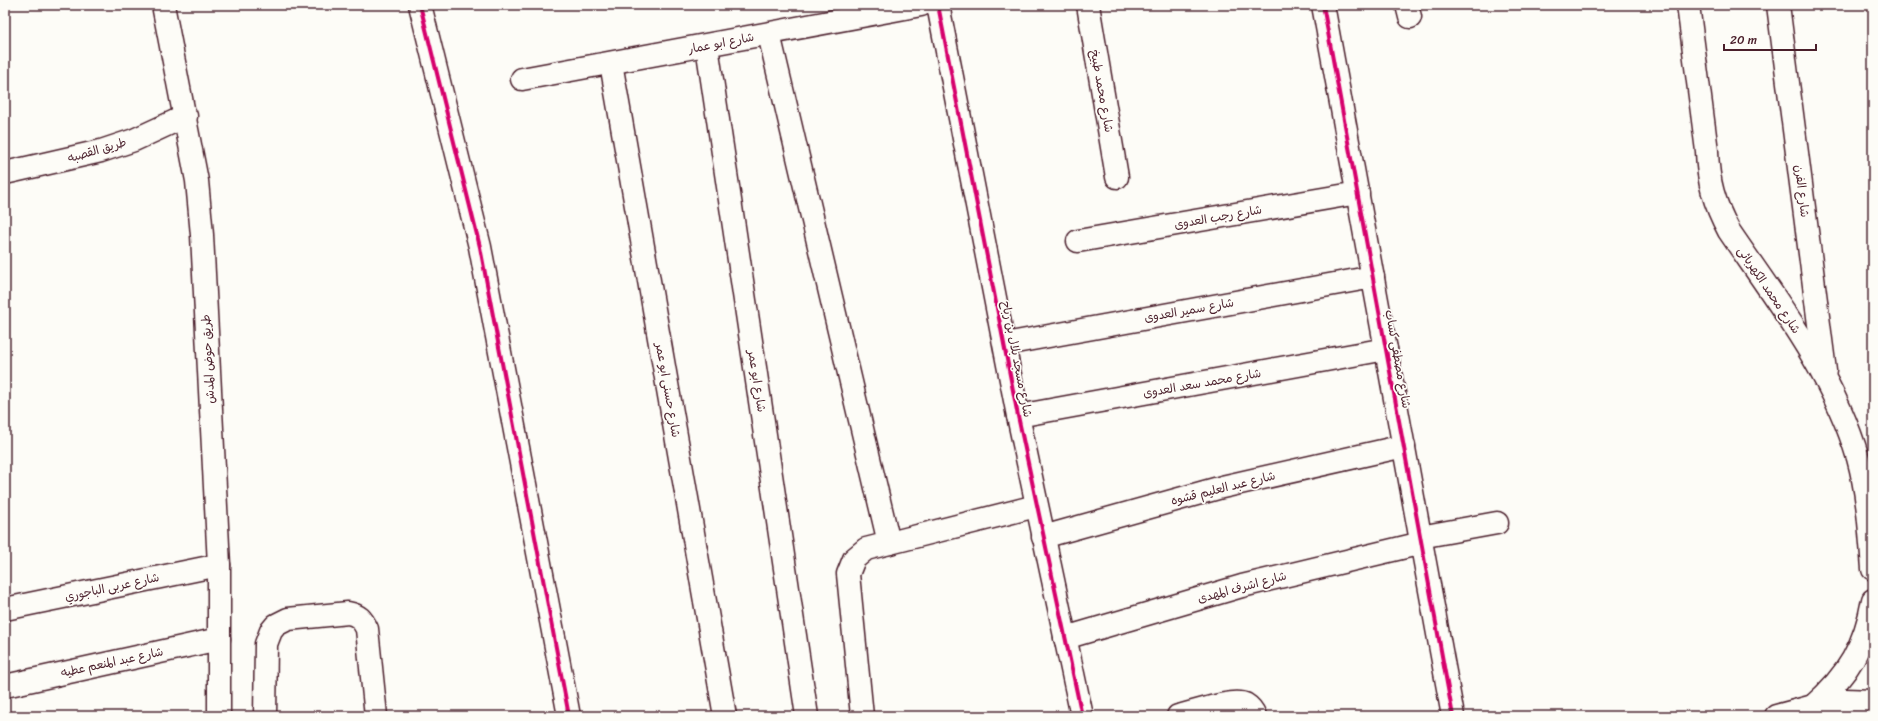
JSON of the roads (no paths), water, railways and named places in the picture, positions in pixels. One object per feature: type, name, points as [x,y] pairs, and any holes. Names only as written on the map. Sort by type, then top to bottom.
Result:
[{"type":"street","name":"طريق حوض المدش","points":[[163,5],[186,116],[197,180],[202,235],[218,565],[219,716]]},
{"type":"street","points":[[420,5],[480,246],[569,716]]},
{"type":"street","name":"شارع ابو عمار","points":[[522,80],[921,5]]},
{"type":"street","name":"شارع مسجد بلال بن رباح","points":[[938,5],[1036,506],[1082,716]]},
{"type":"street","name":"شارع محمد طبيخ","points":[[1088,5],[1117,177]]},
{"type":"street","name":"شارع مصطفى كساب","points":[[1323,5],[1453,716]]},
{"type":"street","name":"شارع محمد الكهربائى","points":[[1688,5],[1707,151],[1708,172],[1712,193],[1719,212],[1729,231],[1826,378],[1844,418],[1858,459],[1867,502],[1873,569]]},
{"type":"street","name":"شارع الفرن","points":[[1778,5],[1826,378]]},
{"type":"street","points":[[769,34],[889,543]]},
{"type":"street","name":"شارع ابو عمر","points":[[707,46],[807,716]]},
{"type":"street","name":"شارع حسنى ابو عمر","points":[[611,63],[725,716]]},
{"type":"street","name":"طريق القصبه","points":[[5,173],[101,151],[134,140],[186,116]]},
{"type":"street","name":"شارع رجب العدوى","points":[[1078,241],[1358,193]]},
{"type":"street","name":"شارع سمير العدوى","points":[[1005,344],[1373,277]]},
{"type":"street","name":"شارع محمد سعد العدوى","points":[[1018,416],[1386,349]]},
{"type":"street","name":"شارع عبد العليم قشوه","points":[[1043,537],[1222,487],[1404,446]]},
{"type":"street","points":[[862,716],[848,574],[854,559],[866,549],[1036,506]]},
{"type":"street","name":"شارع اشرف المهدى","points":[[1065,638],[1242,586],[1421,540],[1497,523]]},
{"type":"street","name":"شارع عربى الباجوري","points":[[5,609],[218,565]]},
{"type":"street","points":[[1813,706],[1832,689],[1848,669],[1860,647],[1867,629],[1873,600]]},
{"type":"street","points":[[266,716],[266,644],[271,631],[276,625],[288,619],[348,614],[356,615],[363,620],[367,629],[376,716]]},
{"type":"street","name":"شارع عبد المنعم عطيه","points":[[5,686],[219,639]]},
{"type":"street","points":[[1776,716],[1813,706],[1845,700],[1873,701]]},
{"type":"street","points":[[1178,716],[1234,702],[1245,704],[1252,710],[1255,716]]}]
